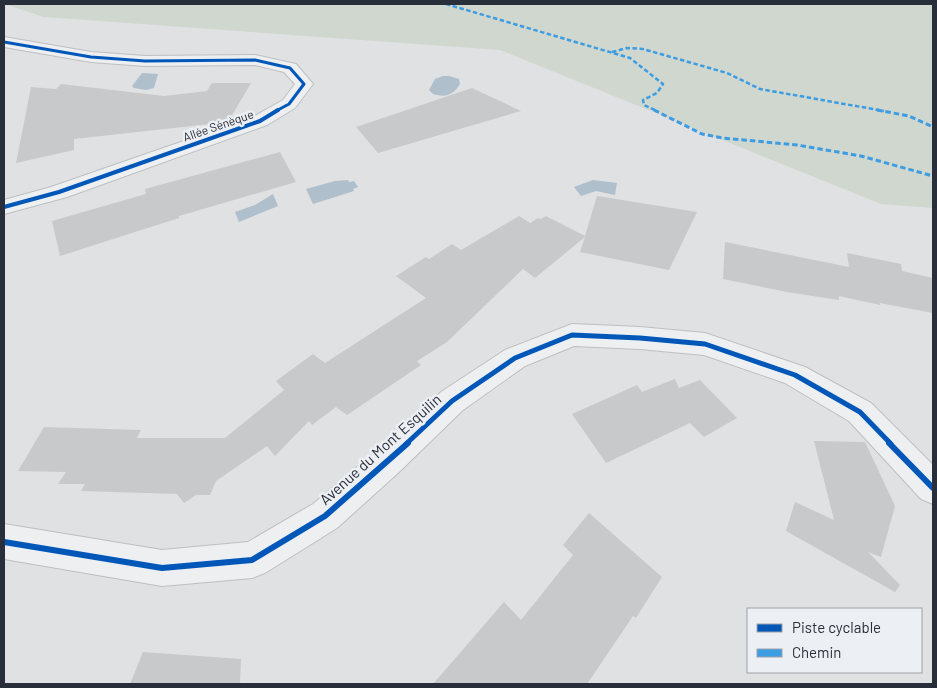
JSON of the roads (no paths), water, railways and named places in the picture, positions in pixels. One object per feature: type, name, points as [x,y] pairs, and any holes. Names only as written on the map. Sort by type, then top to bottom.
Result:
[{"type":"street","name":"Allée Sénèque","points":[[4,42],[91,57],[145,61],[255,60],[290,68],[304,84],[289,104],[260,121],[58,192],[4,207]]},
{"type":"street","name":"Avenue du Mont Esquilin","points":[[4,542],[162,568],[252,560],[325,516],[387,462],[452,401],[515,358],[572,335],[640,338],[705,344],[795,375],[860,412],[933,488]]},
{"type":"water","points":[[142,73],[158,74],[154,88],[146,90],[132,86]]},
{"type":"water","points":[[443,76],[459,79],[460,84],[449,95],[433,94],[429,90],[435,79]]},
{"type":"water","points":[[348,180],[349,182],[354,181],[358,187],[353,189],[354,191],[313,204],[306,189],[335,181]]},
{"type":"water","points":[[593,180],[617,183],[615,195],[596,191],[581,196],[574,187]]},
{"type":"water","points":[[273,194],[278,206],[239,222],[235,212],[255,205]]}]
